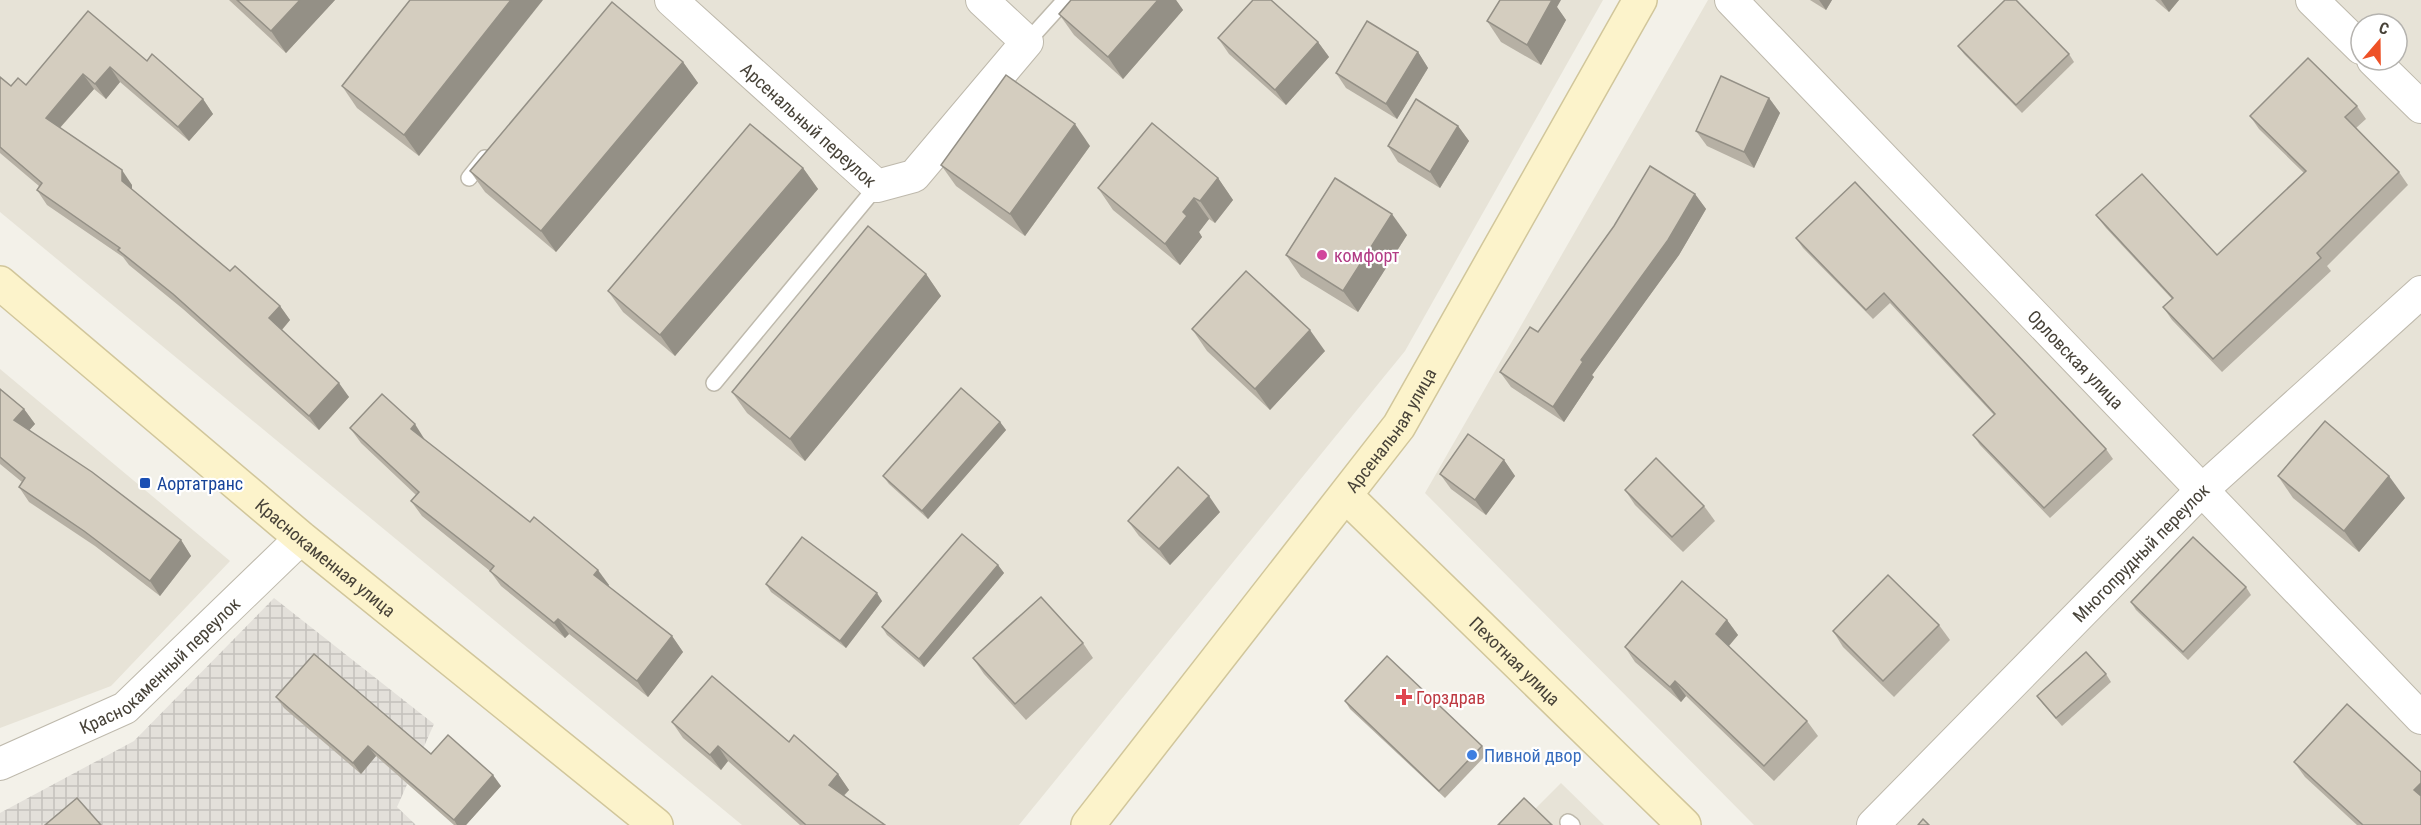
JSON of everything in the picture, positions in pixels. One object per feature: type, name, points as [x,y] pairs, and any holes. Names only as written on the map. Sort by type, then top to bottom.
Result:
[{"type":"street","name":"Арсенальный переулок","points":[[670,0],[877,186],[914,176],[1027,42]]},
{"type":"street","points":[[982,0],[1027,42]]},
{"type":"street","name":"Арсенальная улица","points":[[1088,825],[1400,426],[1640,0]]},
{"type":"street","name":"Орловская улица","points":[[1731,0],[2421,718]]},
{"type":"street","points":[[2312,0],[2349,36]]},
{"type":"street","points":[[2385,72],[2421,107]]},
{"type":"street","name":"Краснокаменная улица","points":[[0,283],[301,538],[656,825]]},
{"type":"street","name":"Многопрудный переулок","points":[[1873,825],[2202,490],[2421,292]]},
{"type":"street","name":"Пехотная улица","points":[[1346,496],[1684,825]]},
{"type":"street","name":"Краснокаменный переулок","points":[[0,764],[125,708],[301,538]]},
{"type":"lane","points":[[1027,42],[1065,0]]},
{"type":"lane","points":[[469,178],[498,142]]},
{"type":"lane","points":[[714,384],[877,186]]},
{"type":"shaded area","points":[[0,0],[1603,0],[1405,351],[1019,825],[742,825],[0,212]]},
{"type":"shaded area","points":[[1708,0],[2421,0],[2421,825],[1754,825],[1425,493]]},
{"type":"shaded area","points":[[0,369],[230,561],[111,686],[0,728]]},
{"type":"shaded area","points":[[274,598],[434,724],[397,807],[416,825],[0,825],[0,813],[134,741]]},
{"type":"shaded area","points":[[1561,783],[1604,825],[1519,825]]},
{"type":"building","points":[[237,0],[300,0],[271,31]]},
{"type":"building","points":[[410,0],[511,0],[404,135],[342,86]]},
{"type":"building","points":[[1071,0],[1158,0],[1108,57],[1059,14]]},
{"type":"building","points":[[1253,0],[1271,0],[1318,42],[1275,90],[1218,38]]},
{"type":"building","points":[[1500,0],[1552,0],[1527,45],[1487,21]]},
{"type":"building","points":[[2005,0],[2016,0],[2069,54],[2016,105],[1958,46]]},
{"type":"building","points":[[612,2],[683,62],[541,231],[470,171]]},
{"type":"building","points":[[88,11],[147,61],[152,54],[203,99],[178,127],[110,67],[95,84],[83,74],[46,118],[122,170],[122,181],[230,271],[235,266],[280,306],[269,318],[339,383],[309,416],[173,294],[118,250],[120,248],[37,190],[42,183],[0,147],[0,77],[11,86],[18,78],[26,85]]},
{"type":"building","points":[[1367,21],[1418,52],[1386,104],[1336,73]]},
{"type":"building","points":[[2308,58],[2357,106],[2345,117],[2399,172],[2317,253],[2321,258],[2213,359],[2163,307],[2173,298],[2096,215],[2142,174],[2217,255],[2306,171],[2250,116]]},
{"type":"building","points":[[1006,75],[1075,124],[1010,214],[941,165]]},
{"type":"building","points":[[1721,76],[1769,98],[1744,152],[1696,131]]},
{"type":"building","points":[[1416,99],[1458,126],[1430,172],[1388,146]]},
{"type":"building","points":[[1152,123],[1218,178],[1200,201],[1194,198],[1183,212],[1187,216],[1165,244],[1098,188]]},
{"type":"building","points":[[750,124],[803,168],[660,335],[608,291]]},
{"type":"building","points":[[1650,166],[1695,194],[1668,240],[1581,360],[1583,362],[1553,407],[1500,372],[1530,327],[1538,332],[1614,226]]},
{"type":"building","points":[[1335,178],[1392,214],[1343,291],[1286,255]]},
{"type":"building","points":[[1855,182],[2106,449],[2044,508],[1973,435],[1995,414],[1884,293],[1866,310],[1796,238]]},
{"type":"building","points":[[868,226],[926,274],[790,439],[732,392]]},
{"type":"building","points":[[1246,271],[1310,330],[1255,389],[1192,329]]},
{"type":"building","points":[[961,388],[1000,422],[922,511],[883,476]]},
{"type":"building","points":[[0,389],[24,409],[14,420],[92,472],[181,540],[150,581],[84,531],[19,487],[25,478],[0,457]]},
{"type":"building","points":[[382,394],[415,424],[411,429],[530,522],[534,517],[598,570],[594,575],[672,636],[637,681],[558,619],[554,623],[490,571],[494,566],[411,501],[419,492],[350,428]]},
{"type":"building","points":[[2325,421],[2389,476],[2344,531],[2278,476]]},
{"type":"building","points":[[1468,434],[1504,460],[1475,500],[1440,474]]},
{"type":"building","points":[[1656,458],[1704,506],[1672,537],[1625,490]]},
{"type":"building","points":[[1178,467],[1209,496],[1159,549],[1128,521]]},
{"type":"building","points":[[962,534],[998,565],[919,659],[882,627]]},
{"type":"building","points":[[802,537],[877,593],[840,641],[766,584]]},
{"type":"building","points":[[2193,537],[2246,587],[2183,652],[2131,602]]},
{"type":"building","points":[[1888,575],[1939,625],[1883,681],[1833,631]]},
{"type":"building","points":[[1682,581],[1727,620],[1716,634],[1807,721],[1764,766],[1675,681],[1670,687],[1625,647]]},
{"type":"building","points":[[1041,597],[1083,643],[1015,704],[973,658]]},
{"type":"building","points":[[2086,652],[2106,674],[2056,718],[2037,696]]},
{"type":"building","points":[[314,654],[431,754],[448,735],[493,775],[454,820],[368,746],[353,763],[276,697]]},
{"type":"building","points":[[1387,656],[1482,746],[1439,791],[1345,701]]},
{"type":"building","points":[[712,676],[789,742],[794,735],[838,774],[829,785],[885,825],[806,825],[718,746],[710,755],[672,722]]},
{"type":"building","points":[[2347,704],[2421,772],[2421,783],[2414,790],[2421,796],[2421,825],[2363,825],[2294,762]]},
{"type":"building","points":[[77,798],[101,825],[45,825]]},
{"type":"building","points":[[1524,798],[1552,825],[1498,825]]},
{"type":"building","points":[[1923,819],[1929,825],[1918,825]]},
{"type":"place","name":"комфорт","points":[[1322,255]]},
{"type":"place","name":"Аортатранс","points":[[145,483]]},
{"type":"place","name":"Горздрав","points":[[1404,697]]},
{"type":"place","name":"Пивной двор","points":[[1472,755]]}]
